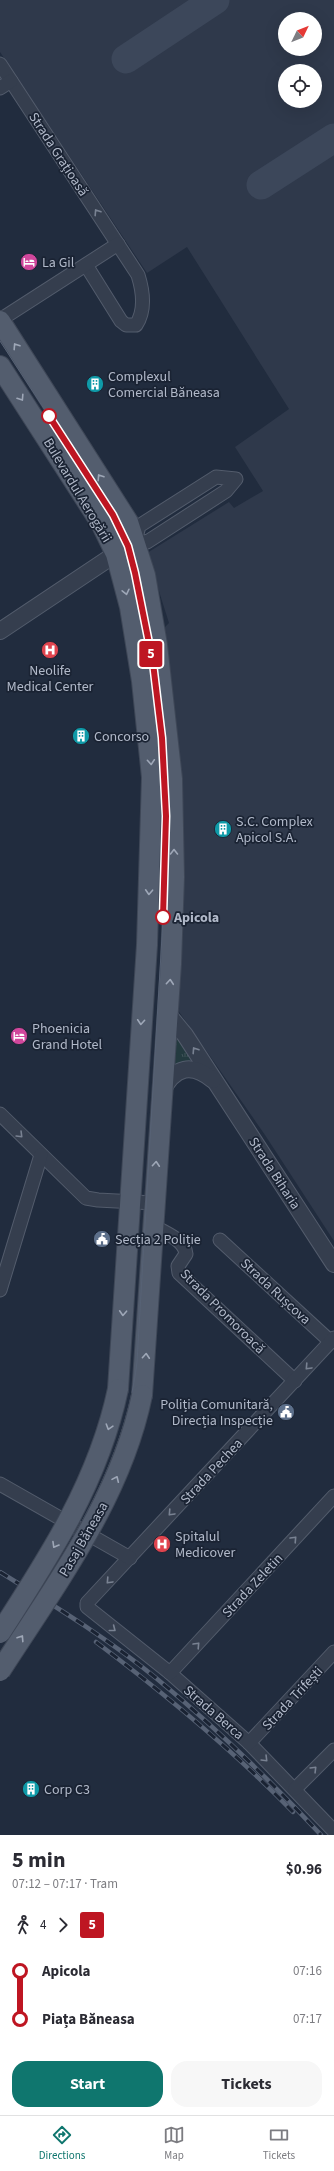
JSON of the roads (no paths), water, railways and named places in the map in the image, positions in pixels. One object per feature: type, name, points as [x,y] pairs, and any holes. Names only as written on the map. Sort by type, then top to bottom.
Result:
[{"type":"main road","name":"Bulevardul Aerogării","points":[[0,321],[121,510],[135,541],[148,592],[157,645],[172,779],[174,877],[167,1013]]},
{"type":"main road","name":"Bulevardul Aerogării","points":[[0,366],[101,523],[116,554],[126,587],[136,639],[152,777],[147,938],[130,1201]]},
{"type":"main road","name":"Pasaj Băneasa","points":[[0,1671],[68,1566],[102,1508],[128,1447],[142,1395],[167,1013]]},
{"type":"main road","name":"Pasaj Băneasa","points":[[0,1632],[49,1555],[84,1492],[103,1446],[118,1389],[130,1201]]},
{"type":"street","name":"Strada Grațioasă","points":[[0,64],[6,84],[138,275],[142,287],[142,311],[136,324],[126,325],[121,321],[86,265]]},
{"type":"street","points":[[0,321],[118,244]]},
{"type":"street","points":[[0,631],[135,541],[147,542],[226,491],[236,479],[216,476],[139,526],[135,541]]},
{"type":"street","name":"Strada Biharia","points":[[167,1013],[179,1026],[334,1264]]},
{"type":"street","name":"Strada Biharia","points":[[162,1090],[172,1076],[178,1071],[189,1069],[201,1071],[216,1082]]},
{"type":"street","points":[[0,1114],[86,1198],[154,1203]]},
{"type":"street","points":[[0,1290],[41,1155]]},
{"type":"street","name":"Strada Promoroacă","points":[[153,1226],[173,1238],[184,1248],[186,1254],[178,1266],[179,1273],[295,1381]]},
{"type":"street","name":"Strada Rușcova","points":[[220,1240],[332,1340]]},
{"type":"street","name":"Strada Pechea","points":[[87,1603],[332,1340]]},
{"type":"street","points":[[0,1484],[130,1558]]},
{"type":"street","name":"Strada Zeletin","points":[[170,1674],[334,1496]]},
{"type":"street","name":"Strada Berca","points":[[87,1603],[87,1607],[90,1612],[170,1674],[249,1743],[334,1831]]},
{"type":"street","name":"Strada Trifești","points":[[249,1743],[334,1652]]},
{"type":"street","points":[[295,1789],[334,1750]]},
{"type":"tram line","points":[[0,341],[113,515],[123,535],[133,564],[153,663],[162,738],[166,816],[164,902],[137,1362],[130,1402],[118,1441],[103,1479],[85,1515],[65,1551],[0,1654]]},
{"type":"tram line","name":"5","points":[[49,416],[113,515],[128,546],[133,564],[153,663],[162,738],[166,816],[163,917]]},
{"type":"railway","points":[[0,1572],[60,1609],[156,1678],[241,1754],[321,1835]]},
{"type":"railway","points":[[96,1642],[198,1723],[247,1767],[293,1812]]},
{"type":"place","name":"La Gil","points":[[29,262]]},
{"type":"place","name":"Complexul Comercial Băneasa","points":[[95,384]]},
{"type":"place","name":"Neolife Medical Center","points":[[50,650]]},
{"type":"place","name":"Concorso","points":[[81,736]]},
{"type":"place","name":"S.C. Complex Apicol S.A.","points":[[223,829]]},
{"type":"place","name":"Apicola","points":[[163,917]]},
{"type":"place","name":"Phoenicia Grand Hotel","points":[[19,1036]]},
{"type":"place","name":"Secția 2 Poliție","points":[[102,1239]]},
{"type":"place","name":"Poliția Comunitară, Direcția Inspecție","points":[[286,1412]]},
{"type":"place","name":"Spitalul Medicover","points":[[162,1544]]},
{"type":"place","name":"Corp C3","points":[[31,1789]]}]
